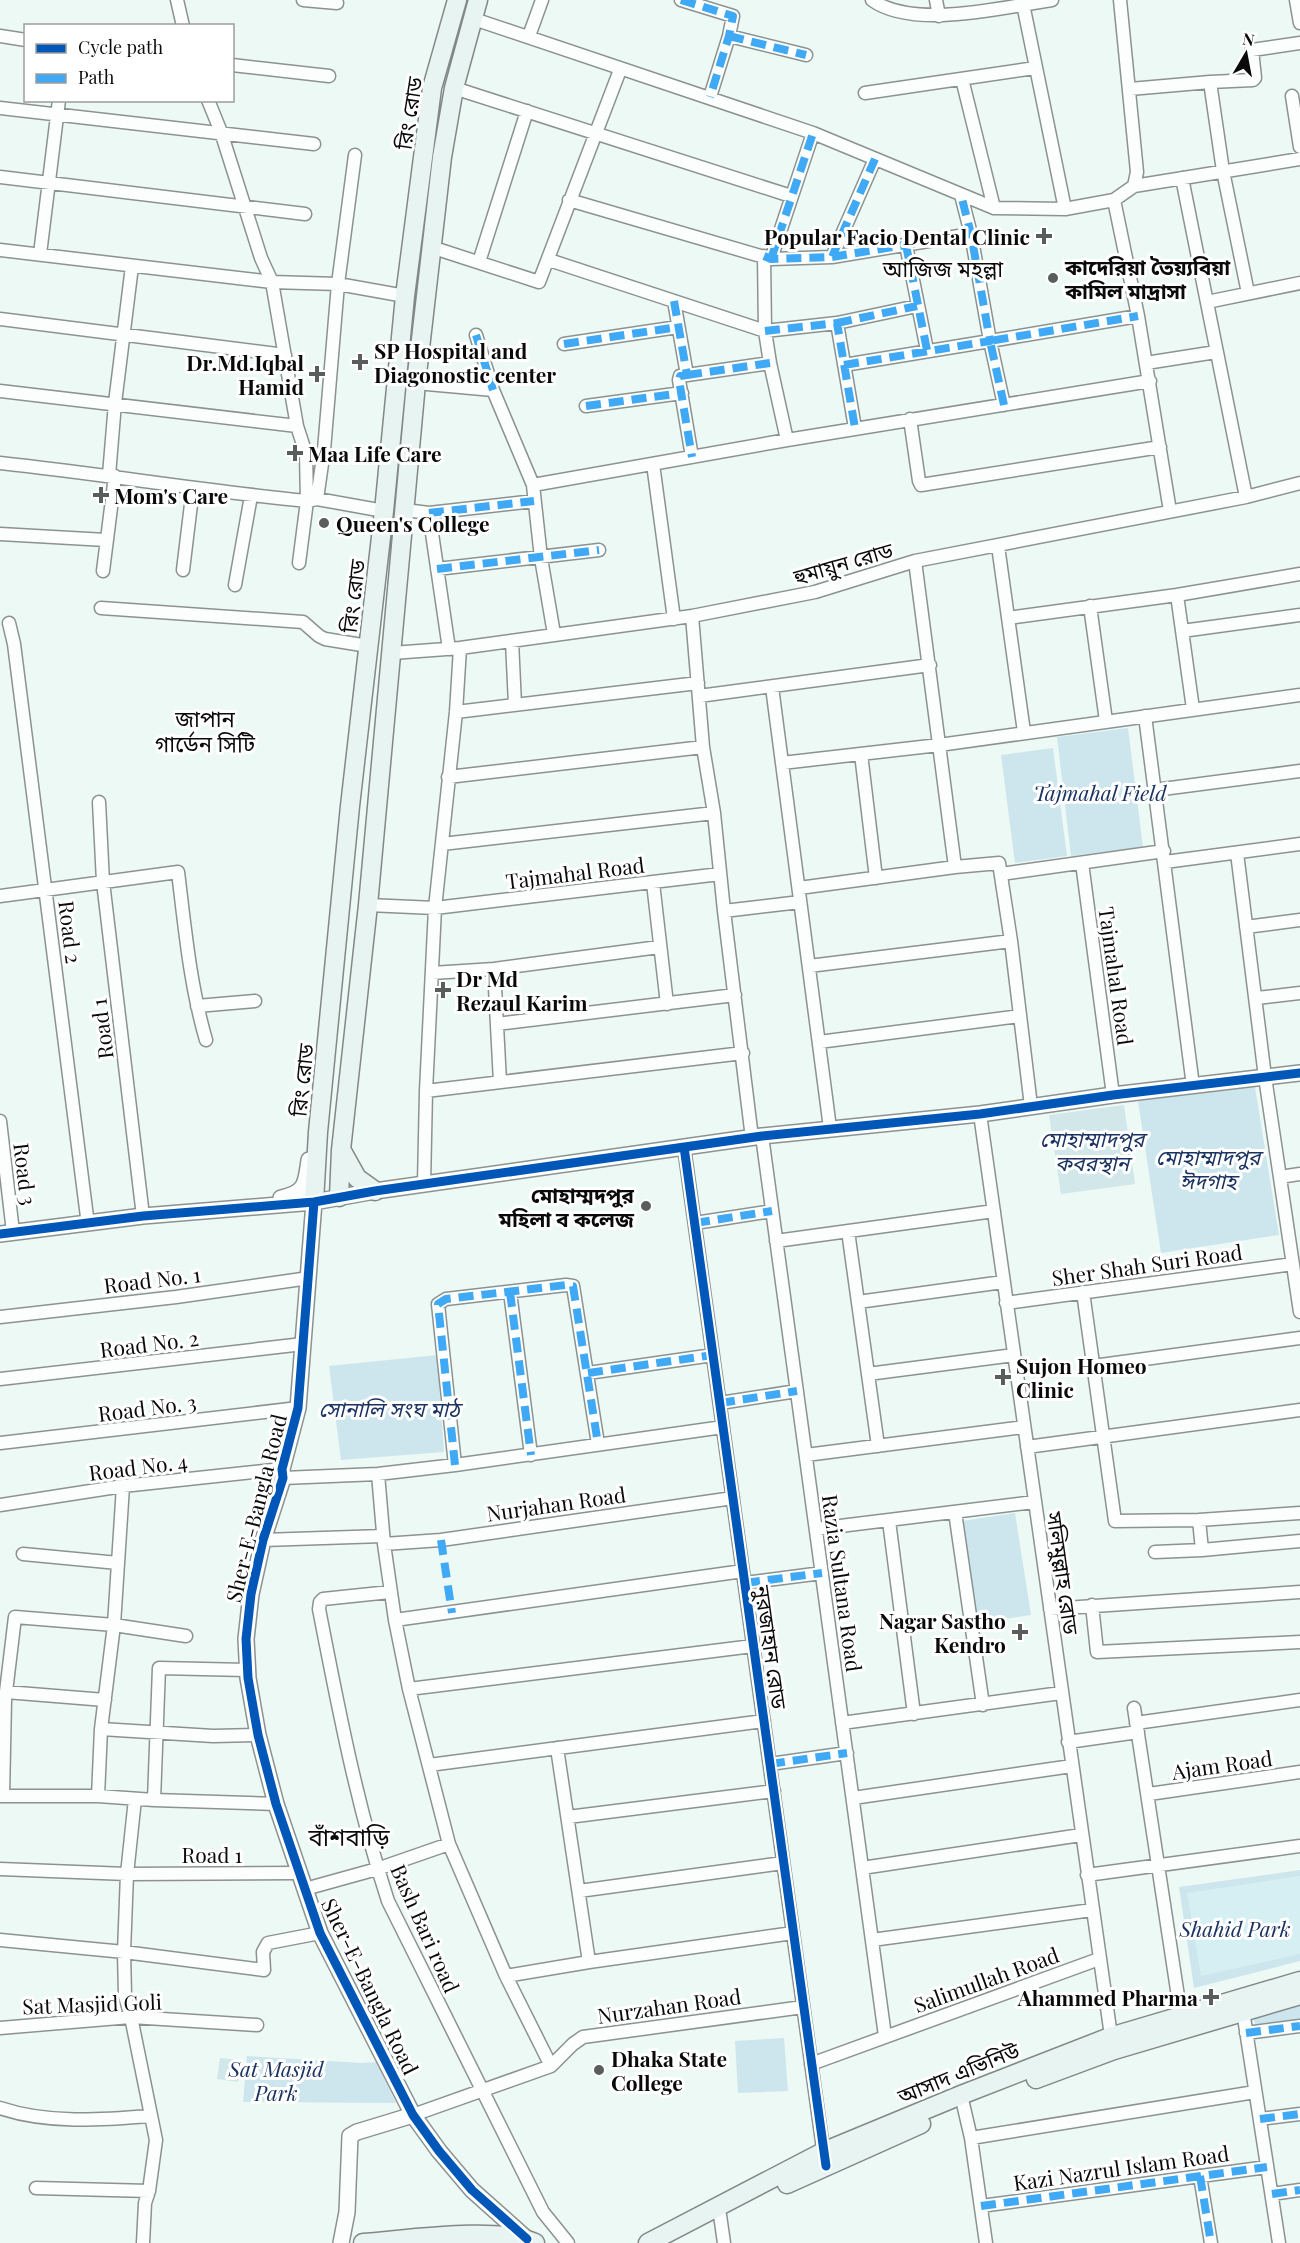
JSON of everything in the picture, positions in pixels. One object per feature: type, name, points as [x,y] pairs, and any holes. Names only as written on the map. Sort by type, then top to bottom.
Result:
[{"type":"main road","name":"রিং রোড","points":[[314,1202],[350,806],[384,512],[405,296],[432,88],[457,0]]},
{"type":"main road","name":"রিং রোড","points":[[339,1197],[341,1150],[368,905],[416,382],[431,247],[454,88],[471,18],[478,0]]},
{"type":"main road","points":[[350,806],[377,810]]},
{"type":"main road","points":[[332,999],[356,1002]]},
{"type":"main road","points":[[341,1150],[357,1178],[375,1191]]},
{"type":"main road","name":"আসাদ এভিনিউ","points":[[648,2243],[825,2159],[963,2100],[1181,2016],[1300,1981]]},
{"type":"main road","name":"আসাদ এভিনিউ","points":[[1112,2043],[1300,1995]]},
{"type":"main road","name":"আসাদ এভিনিউ","points":[[676,2243],[720,2215],[825,2159]]},
{"type":"main road","points":[[363,2243],[465,2236],[500,2236],[531,2241]]},
{"type":"street","points":[[177,0],[183,24]]},
{"type":"street","points":[[303,0],[337,3]]},
{"type":"street","points":[[529,36],[542,0]]},
{"type":"street","points":[[681,0],[733,16],[710,97]]},
{"type":"street","points":[[872,0],[896,12],[919,16],[939,16],[1052,0]]},
{"type":"street","points":[[936,0],[939,16]]},
{"type":"street","points":[[1120,0],[1137,172],[1134,186]]},
{"type":"street","points":[[1296,0],[1300,24]]},
{"type":"street","points":[[1023,4],[1065,209]]},
{"type":"street","points":[[471,18],[813,133],[994,208],[1065,209],[1114,200],[1134,186],[1300,159]]},
{"type":"street","points":[[0,36],[24,40]]},
{"type":"street","points":[[729,36],[806,55]]},
{"type":"street","points":[[1130,89],[1252,80],[1255,78],[1252,50],[1300,44]]},
{"type":"street","points":[[234,65],[329,76]]},
{"type":"street","points":[[865,93],[1035,68]]},
{"type":"street","points":[[431,247],[539,282],[620,70]]},
{"type":"street","points":[[962,79],[994,208]]},
{"type":"street","points":[[1210,82],[1223,171],[1248,293]]},
{"type":"street","points":[[454,88],[791,196]]},
{"type":"street","points":[[1292,96],[1300,147]]},
{"type":"street","points":[[209,102],[221,132],[261,258],[272,282],[297,426],[306,454],[312,500]]},
{"type":"street","points":[[40,254],[58,107]]},
{"type":"street","points":[[0,108],[58,107],[314,144]]},
{"type":"street","points":[[479,262],[527,111]]},
{"type":"street","points":[[787,440],[765,331],[767,258],[813,133]]},
{"type":"street","points":[[299,563],[324,450],[338,284],[354,155]]},
{"type":"street","points":[[832,257],[875,159]]},
{"type":"street","points":[[0,177],[305,214]]},
{"type":"street","points":[[1182,178],[1246,497]]},
{"type":"street","points":[[961,195],[971,234],[1004,405]]},
{"type":"street","points":[[569,200],[767,258],[832,257],[971,234]]},
{"type":"street","points":[[1114,200],[1150,381],[1170,511]]},
{"type":"street","points":[[906,245],[927,350]]},
{"type":"street","points":[[0,250],[272,282],[338,284],[405,296]]},
{"type":"street","points":[[549,260],[765,331],[837,323],[917,306]]},
{"type":"street","points":[[103,571],[112,476],[115,403],[132,266]]},
{"type":"street","points":[[1207,302],[1300,283]]},
{"type":"street","points":[[674,301],[687,375]]},
{"type":"street","points":[[844,365],[1138,316]]},
{"type":"street","points":[[0,319],[285,355]]},
{"type":"street","points":[[837,323],[855,428]]},
{"type":"street","points":[[564,344],[678,327]]},
{"type":"street","points":[[476,334],[493,390],[533,485],[541,558],[555,634]]},
{"type":"street","points":[[1146,363],[1216,352]]},
{"type":"street","points":[[692,457],[680,376],[770,363]]},
{"type":"street","points":[[533,485],[855,428],[1150,381]]},
{"type":"street","points":[[416,382],[493,390]]},
{"type":"street","points":[[0,391],[297,426]]},
{"type":"street","points":[[586,406],[682,393]]},
{"type":"street","points":[[910,419],[921,485],[1160,447]]},
{"type":"street","points":[[0,463],[252,496],[312,500],[384,512]]},
{"type":"street","points":[[653,464],[674,619]]},
{"type":"street","name":"হুমায়ুন রোড","points":[[392,654],[512,641],[692,616],[815,592],[915,561],[1246,497],[1300,483]]},
{"type":"street","points":[[183,570],[193,488]]},
{"type":"street","points":[[235,585],[252,496]]},
{"type":"street","points":[[405,510],[429,513],[534,501]]},
{"type":"street","points":[[424,1184],[435,909],[456,712],[455,648],[437,569],[429,513]]},
{"type":"street","points":[[0,534],[106,540]]},
{"type":"street","points":[[998,546],[1024,732]]},
{"type":"street","points":[[437,569],[599,550]]},
{"type":"street","points":[[915,561],[955,867]]},
{"type":"street","points":[[1008,618],[1177,595],[1300,574]]},
{"type":"street","points":[[1177,595],[1193,709]]},
{"type":"street","points":[[1090,606],[1106,721]]},
{"type":"street","points":[[101,608],[303,622],[326,639],[368,645]]},
{"type":"street","points":[[1182,631],[1300,615]]},
{"type":"street","points":[[692,616],[703,747],[714,813],[724,911],[743,1053],[757,1137]]},
{"type":"street","name":"Road 2","points":[[9,623],[14,644],[46,890],[87,1217],[85,1224]]},
{"type":"street","points":[[512,641],[515,705]]},
{"type":"street","points":[[699,696],[930,665]]},
{"type":"street","points":[[456,712],[698,683]]},
{"type":"street","points":[[772,687],[830,1128]]},
{"type":"street","points":[[782,763],[939,745],[1300,695]]},
{"type":"street","points":[[1145,716],[1193,1086]]},
{"type":"street","points":[[448,777],[703,747]]},
{"type":"street","points":[[861,754],[876,878]]},
{"type":"street","points":[[1155,790],[1300,771]]},
{"type":"street","name":"Road 1","points":[[99,802],[103,882],[143,1216]]},
{"type":"street","name":"Tajmahal Road","points":[[442,844],[714,813]]},
{"type":"street","points":[[1001,874],[1082,863],[1237,853],[1300,844]]},
{"type":"street","points":[[1237,853],[1257,998],[1265,1077],[1280,1177],[1295,1247],[1293,1264],[1300,1312]]},
{"type":"street","points":[[799,888],[999,863],[1031,1106]]},
{"type":"street","name":"Tajmahal Road","points":[[1082,863],[1113,1095]]},
{"type":"street","points":[[0,897],[178,872],[196,1006],[206,1040]]},
{"type":"street","name":"Tajmahal Road","points":[[368,905],[435,909],[720,874]]},
{"type":"street","points":[[652,883],[667,1004]]},
{"type":"street","points":[[724,911],[800,902]]},
{"type":"street","points":[[1246,927],[1300,920]]},
{"type":"street","points":[[809,966],[1011,941]]},
{"type":"street","points":[[432,974],[494,969],[659,947]]},
{"type":"street","points":[[494,969],[500,1082]]},
{"type":"street","points":[[1257,998],[1300,993]]},
{"type":"street","points":[[497,1024],[735,995]]},
{"type":"street","points":[[196,1006],[255,1001]]},
{"type":"street","points":[[819,1042],[1020,1016]]},
{"type":"street","points":[[426,1091],[743,1053]]},
{"type":"street","points":[[7,1233],[143,1216],[314,1202],[375,1191],[757,1137],[980,1114],[1113,1095],[1300,1073]]},
{"type":"street","name":"সলিমুল্লাহ রোড","points":[[980,1114],[1112,2043]]},
{"type":"street","name":"Road 3","points":[[0,1120],[7,1233]]},
{"type":"street","name":"Razia Sultana Road","points":[[757,1137],[772,1210],[885,2036]]},
{"type":"street","points":[[240,1208],[295,1195],[300,1191],[307,1176],[310,1154],[318,1142]]},
{"type":"street","name":"নুরজাহান রোড","points":[[684,1147],[825,2159]]},
{"type":"street","points":[[1280,1177],[1300,1174]]},
{"type":"street","name":"Sher-E-Bangla Road","points":[[314,1202],[298,1408],[283,1474],[263,1540],[246,1622],[247,1670],[258,1734],[276,1804],[320,1933],[413,2115],[472,2190],[531,2241]]},
{"type":"street","points":[[695,1223],[772,1210]]},
{"type":"street","points":[[776,1241],[993,1211]]},
{"type":"street","points":[[848,1231],[878,1446]]},
{"type":"street","name":"Sher Shah Suri Road","points":[[1006,1303],[1293,1264]]},
{"type":"street","name":"Road No. 1","points":[[0,1317],[176,1297],[309,1278]]},
{"type":"street","points":[[858,1302],[1004,1282]]},
{"type":"street","points":[[455,1465],[438,1304],[446,1299],[573,1286],[598,1444]]},
{"type":"street","points":[[510,1292],[531,1455]]},
{"type":"street","points":[[1083,1292],[1115,1521],[1199,1520],[1300,1513]]},
{"type":"street","points":[[1093,1366],[1300,1338]]},
{"type":"street","name":"Road No. 2","points":[[0,1379],[303,1344]]},
{"type":"street","points":[[588,1373],[713,1354]]},
{"type":"street","points":[[868,1374],[1014,1355]]},
{"type":"street","points":[[720,1403],[797,1391]]},
{"type":"street","name":"Road No. 3","points":[[0,1443],[298,1408]]},
{"type":"street","points":[[1027,1447],[1300,1410]]},
{"type":"street","points":[[283,1474],[378,1473],[455,1465],[723,1426]]},
{"type":"street","points":[[806,1455],[1024,1427]]},
{"type":"street","points":[[341,2243],[346,2212],[351,2136],[551,2066],[506,1976],[449,1844],[409,1689],[395,1620],[383,1540],[378,1473]]},
{"type":"street","name":"Road No. 4","points":[[0,1505],[123,1486],[283,1474]]},
{"type":"street","points":[[98,1796],[101,1729],[114,1625],[123,1486]]},
{"type":"street","name":"Nurjahan Road","points":[[263,1540],[441,1540],[733,1498]]},
{"type":"street","points":[[816,1529],[1034,1502]]},
{"type":"street","points":[[955,1512],[983,1705]]},
{"type":"street","points":[[1199,1520],[1202,1550]]},
{"type":"street","points":[[889,1521],[914,1714]]},
{"type":"street","points":[[1155,1552],[1300,1541]]},
{"type":"street","points":[[24,1554],[118,1563]]},
{"type":"street","points":[[395,1620],[744,1577],[822,1573]]},
{"type":"street","name":"Bash Bari road","points":[[390,1592],[323,1599],[319,1609],[344,1739],[377,1869],[388,1901],[543,2212],[568,2243]]},
{"type":"street","points":[[1050,1609],[1300,1592]]},
{"type":"street","points":[[1092,1605],[1097,1652],[1300,1642]]},
{"type":"street","points":[[186,1636],[114,1625],[15,1617],[6,1692],[1,1796],[98,1796],[276,1804]]},
{"type":"street","points":[[409,1689],[753,1646]]},
{"type":"street","points":[[154,1800],[159,1668],[247,1670]]},
{"type":"street","points":[[6,1692],[105,1700]]},
{"type":"street","points":[[842,1723],[1061,1693]]},
{"type":"street","points":[[1068,1742],[1300,1700]]},
{"type":"street","points":[[1134,1708],[1149,1794],[1157,1864],[1181,2016]]},
{"type":"street","points":[[429,1765],[764,1721]]},
{"type":"street","points":[[101,1729],[213,1736],[258,1734]]},
{"type":"street","points":[[557,1748],[589,1962]]},
{"type":"street","points":[[770,1764],[847,1753]]},
{"type":"street","points":[[853,1798],[1072,1766]]},
{"type":"street","name":"Ajam Road","points":[[1149,1794],[1300,1772]]},
{"type":"street","points":[[568,1817],[774,1791]]},
{"type":"street","points":[[135,1799],[127,1874],[125,1996],[156,2140],[149,2191],[145,2203],[143,2243]]},
{"type":"street","points":[[862,1868],[1082,1835]]},
{"type":"street","points":[[305,1889],[377,1869],[449,1844]]},
{"type":"street","points":[[1087,1875],[1300,1846]]},
{"type":"street","points":[[579,1892],[783,1863]]},
{"type":"street","name":"Road 1","points":[[0,1869],[127,1874],[298,1873]]},
{"type":"street","points":[[872,1940],[1092,1910]]},
{"type":"street","points":[[0,1940],[124,1952],[264,1970],[263,1952],[268,1943],[320,1933]]},
{"type":"street","points":[[506,1976],[793,1933]]},
{"type":"street","name":"Salimullah Road","points":[[811,2064],[1099,1959]]},
{"type":"street","name":"Nurzahan Road","points":[[551,2066],[583,2037],[803,2007]]},
{"type":"street","points":[[1243,2011],[1279,2243]]},
{"type":"street","name":"Sat Masjid Goli","points":[[0,2028],[131,2016],[257,2025]]},
{"type":"street","points":[[1246,2033],[1300,2026]]},
{"type":"street","points":[[971,2138],[1255,2092]]},
{"type":"street","points":[[963,2100],[971,2138],[986,2243]]},
{"type":"street","points":[[0,2108],[62,2120],[150,2116]]},
{"type":"street","points":[[1260,2119],[1300,2114]]},
{"type":"street","name":"Kazi Nazrul Islam Road","points":[[981,2206],[1267,2167]]},
{"type":"street","points":[[1200,2176],[1211,2243]]},
{"type":"street","points":[[36,2187],[149,2191]]},
{"type":"street","points":[[1272,2194],[1300,2190]]},
{"type":"street","points":[[720,2215],[724,2243]]},
{"type":"green space","name":"Tajmahal Field","points":[[1128,728],[1143,847],[1071,856],[1057,737]]},
{"type":"green space","points":[[1053,748],[1067,856],[1015,863],[1001,755]]},
{"type":"green space","name":"মোহাম্মাদপুর ঈদগাহ","points":[[1255,1087],[1279,1235],[1161,1253],[1138,1101]]},
{"type":"green space","name":"মোহাম্মাদপুর কবরস্থান","points":[[1124,1105],[1135,1184],[1061,1194],[1049,1115]]},
{"type":"green space","name":"সোনালি সংঘ মাঠ","points":[[437,1355],[444,1452],[341,1460],[329,1366]]},
{"type":"green space","points":[[1015,1513],[1031,1615],[977,1623],[962,1521]]},
{"type":"green space","name":"Shahid Park","points":[[1300,1870],[1300,1961],[1194,1988],[1179,1887]]},
{"type":"green space","name":"Shahid Park","points":[[1300,1876],[1300,1954],[1201,1976],[1187,1893]]},
{"type":"green space","points":[[1300,2003],[1300,2021],[1256,2028],[1253,2015]]},
{"type":"green space","points":[[784,2038],[788,2091],[738,2093],[735,2041]]},
{"type":"green space","name":"Sat Masjid Park","points":[[247,2056],[376,2062],[396,2103],[243,2102]]},
{"type":"green space","points":[[220,2058],[241,2060],[238,2082],[217,2079]]},
{"type":"marked path","points":[[681,0],[733,16],[710,97]]},
{"type":"marked path","points":[[729,36],[806,55]]},
{"type":"marked path","points":[[771,259],[813,133]]},
{"type":"marked path","points":[[764,256],[771,259],[832,257],[875,159]]},
{"type":"marked path","points":[[844,365],[990,341],[971,234],[961,195]]},
{"type":"marked path","points":[[832,257],[971,234]]},
{"type":"marked path","points":[[906,245],[927,350]]},
{"type":"marked path","points":[[674,301],[687,375],[680,376],[679,380],[692,457]]},
{"type":"marked path","points":[[837,323],[917,306]]},
{"type":"marked path","points":[[1004,405],[990,341],[1138,316]]},
{"type":"marked path","points":[[765,331],[837,323],[855,428]]},
{"type":"marked path","points":[[564,344],[678,327]]},
{"type":"marked path","points":[[476,335],[493,390]]},
{"type":"marked path","points":[[687,375],[770,363]]},
{"type":"marked path","points":[[586,406],[682,393]]},
{"type":"marked path","points":[[429,513],[534,501]]},
{"type":"marked path","points":[[437,569],[599,550]]},
{"type":"marked path","points":[[695,1223],[772,1211]]},
{"type":"marked path","points":[[455,1465],[438,1304],[446,1299],[573,1286],[598,1444]]},
{"type":"marked path","points":[[510,1292],[531,1455]]},
{"type":"marked path","points":[[588,1373],[713,1355]]},
{"type":"marked path","points":[[720,1403],[797,1391]]},
{"type":"marked path","points":[[441,1540],[452,1613]]},
{"type":"marked path","points":[[745,1583],[822,1573]]},
{"type":"marked path","points":[[770,1764],[847,1753]]},
{"type":"marked path","points":[[1246,2033],[1300,2026]]},
{"type":"marked path","points":[[1260,2119],[1300,2114]]},
{"type":"marked path","points":[[981,2206],[1267,2167]]},
{"type":"marked path","points":[[1200,2176],[1211,2243]]},
{"type":"marked path","points":[[1272,2194],[1300,2190]]},
{"type":"cycle path","points":[[0,1234],[143,1216],[314,1202],[375,1191],[762,1136],[980,1114],[1113,1095],[1300,1073]]},
{"type":"cycle path","points":[[684,1147],[826,2166]]},
{"type":"cycle path","points":[[314,1202],[298,1408],[282,1469],[283,1478],[263,1540],[251,1594],[246,1639],[248,1678],[258,1735],[276,1804],[320,1933],[413,2115],[439,2151],[472,2190],[527,2239]]},
{"type":"place","name":"Popular Facio Dental Clinic","points":[[1044,236]]},
{"type":"place","name":"কাদেরিয়া তৈয়্যবিয়া কামিল মাদ্রাসা","points":[[1053,278]]},
{"type":"place","name":"SP Hospital and Diagonostic center","points":[[360,362]]},
{"type":"place","name":"Dr.Md.Iqbal Hamid","points":[[317,374]]},
{"type":"place","name":"Maa Life Care","points":[[295,453]]},
{"type":"place","name":"Mom's Care","points":[[101,495]]},
{"type":"place","name":"Queen's College","points":[[324,523]]},
{"type":"place","name":"Dr Md Rezaul Karim","points":[[443,990]]},
{"type":"place","name":"মোহাম্মদপুর মহিলা ব কলেজ","points":[[646,1206]]},
{"type":"place","name":"Sujon Homeo Clinic","points":[[1003,1377]]},
{"type":"place","name":"Nagar Sastho Kendro","points":[[1020,1632]]},
{"type":"place","name":"Ahammed Pharma","points":[[1211,1997]]},
{"type":"place","name":"Dhaka State College","points":[[599,2070]]},
{"type":"district","name":"আজিজ মহল্লা","points":[[943,268]]},
{"type":"district","name":"জাপান গার্ডেন সিটি","points":[[205,730]]},
{"type":"district","name":"বাঁশবাড়ি","points":[[349,1836]]}]
